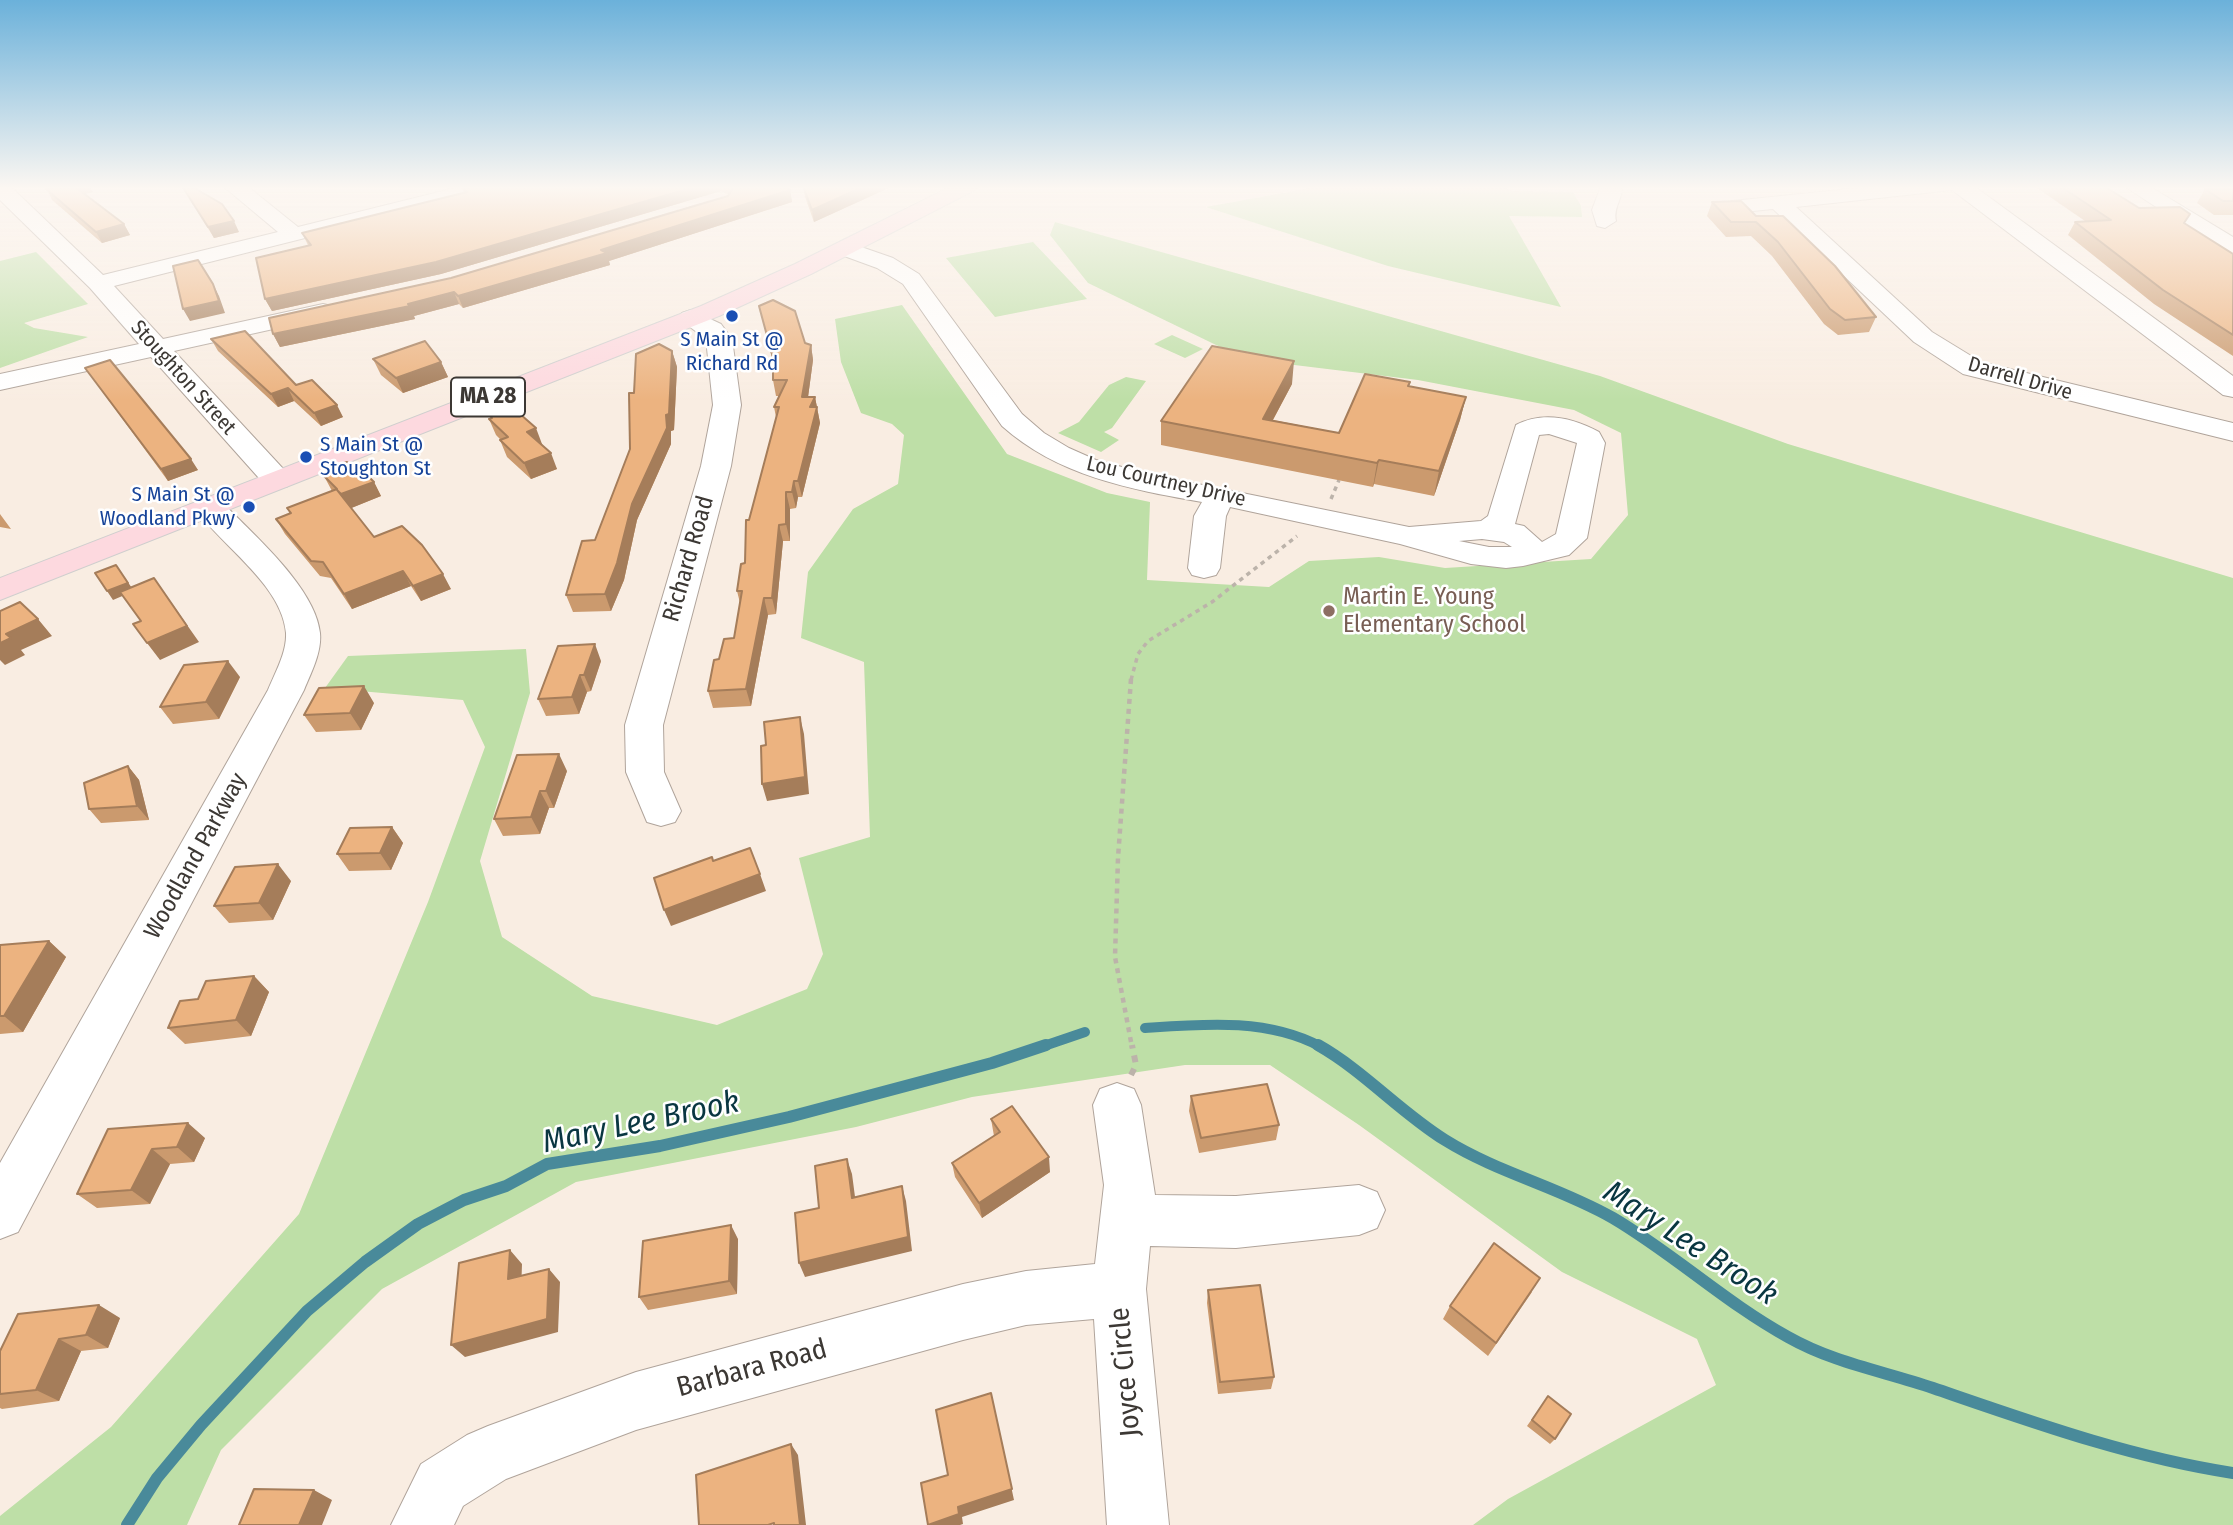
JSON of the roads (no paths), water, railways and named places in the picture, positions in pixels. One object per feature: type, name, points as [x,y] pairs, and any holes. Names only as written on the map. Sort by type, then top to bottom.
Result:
[{"type":"main road","name":"MA 28","points":[[0,590],[691,318],[824,257]]},
{"type":"street","name":"Stoughton Street","points":[[71,257],[277,480]]},
{"type":"street","points":[[98,283],[200,257]]},
{"type":"street","name":"Lou Courtney Drive","points":[[869,257],[885,263],[911,279],[1012,420],[1029,436],[1069,457],[1115,474],[1409,536],[1484,556],[1523,556],[1529,548],[1525,540],[1513,533],[1488,530],[1409,536]]},
{"type":"street","name":"Darrell Drive","points":[[1837,257],[1923,337],[1972,368],[2233,432]]},
{"type":"street","points":[[2056,257],[2233,389]]},
{"type":"street","points":[[0,382],[349,306]]},
{"type":"street","name":"Richard Road","points":[[661,811],[645,772],[644,725],[716,466],[727,405],[719,339],[712,329],[691,318]]},
{"type":"street","points":[[1488,530],[1502,520],[1526,431],[1536,426],[1548,426],[1589,438],[1591,443],[1572,538],[1558,548],[1523,556]]},
{"type":"street","points":[[1204,568],[1210,516],[1220,496]]},
{"type":"street","name":"Woodland Parkway","points":[[0,1214],[286,690],[299,655],[303,633],[293,605],[208,506]]},
{"type":"street","name":"Joyce Circle","points":[[1117,1105],[1129,1177],[1128,1220],[1119,1289],[1138,1525]]},
{"type":"street","points":[[1128,1220],[1236,1222],[1359,1210]]},
{"type":"street","name":"Barbara Road","points":[[422,1525],[442,1485],[488,1456],[636,1401],[973,1309],[1026,1298],[1119,1289]]},
{"type":"waterway","name":"Mary Lee Brook","points":[[1145,1028],[1190,1025],[1257,1027],[1279,1031],[1321,1047]]},
{"type":"waterway","name":"Mary Lee Brook","points":[[1041,1047],[1085,1032]]},
{"type":"waterway","name":"Mary Lee Brook","points":[[127,1525],[157,1478],[201,1425],[307,1311],[365,1262],[418,1224],[464,1200],[506,1186],[547,1164],[660,1146],[789,1117],[992,1063],[1046,1045]]},
{"type":"waterway","name":"Mary Lee Brook","points":[[1318,1045],[1335,1055],[1445,1140],[1486,1162],[1571,1197],[1613,1218],[1765,1324],[1805,1346],[1841,1360],[2118,1448],[2233,1473]]},
{"type":"place","name":"S Main St @ Richard Rd","points":[[732,316]]},
{"type":"place","name":"S Main St @ Stoughton St","points":[[306,457]]},
{"type":"place","name":"S Main St @ Woodland Pkwy","points":[[249,507]]},
{"type":"place","name":"Martin E. Young Elementary School","points":[[1329,611]]}]
